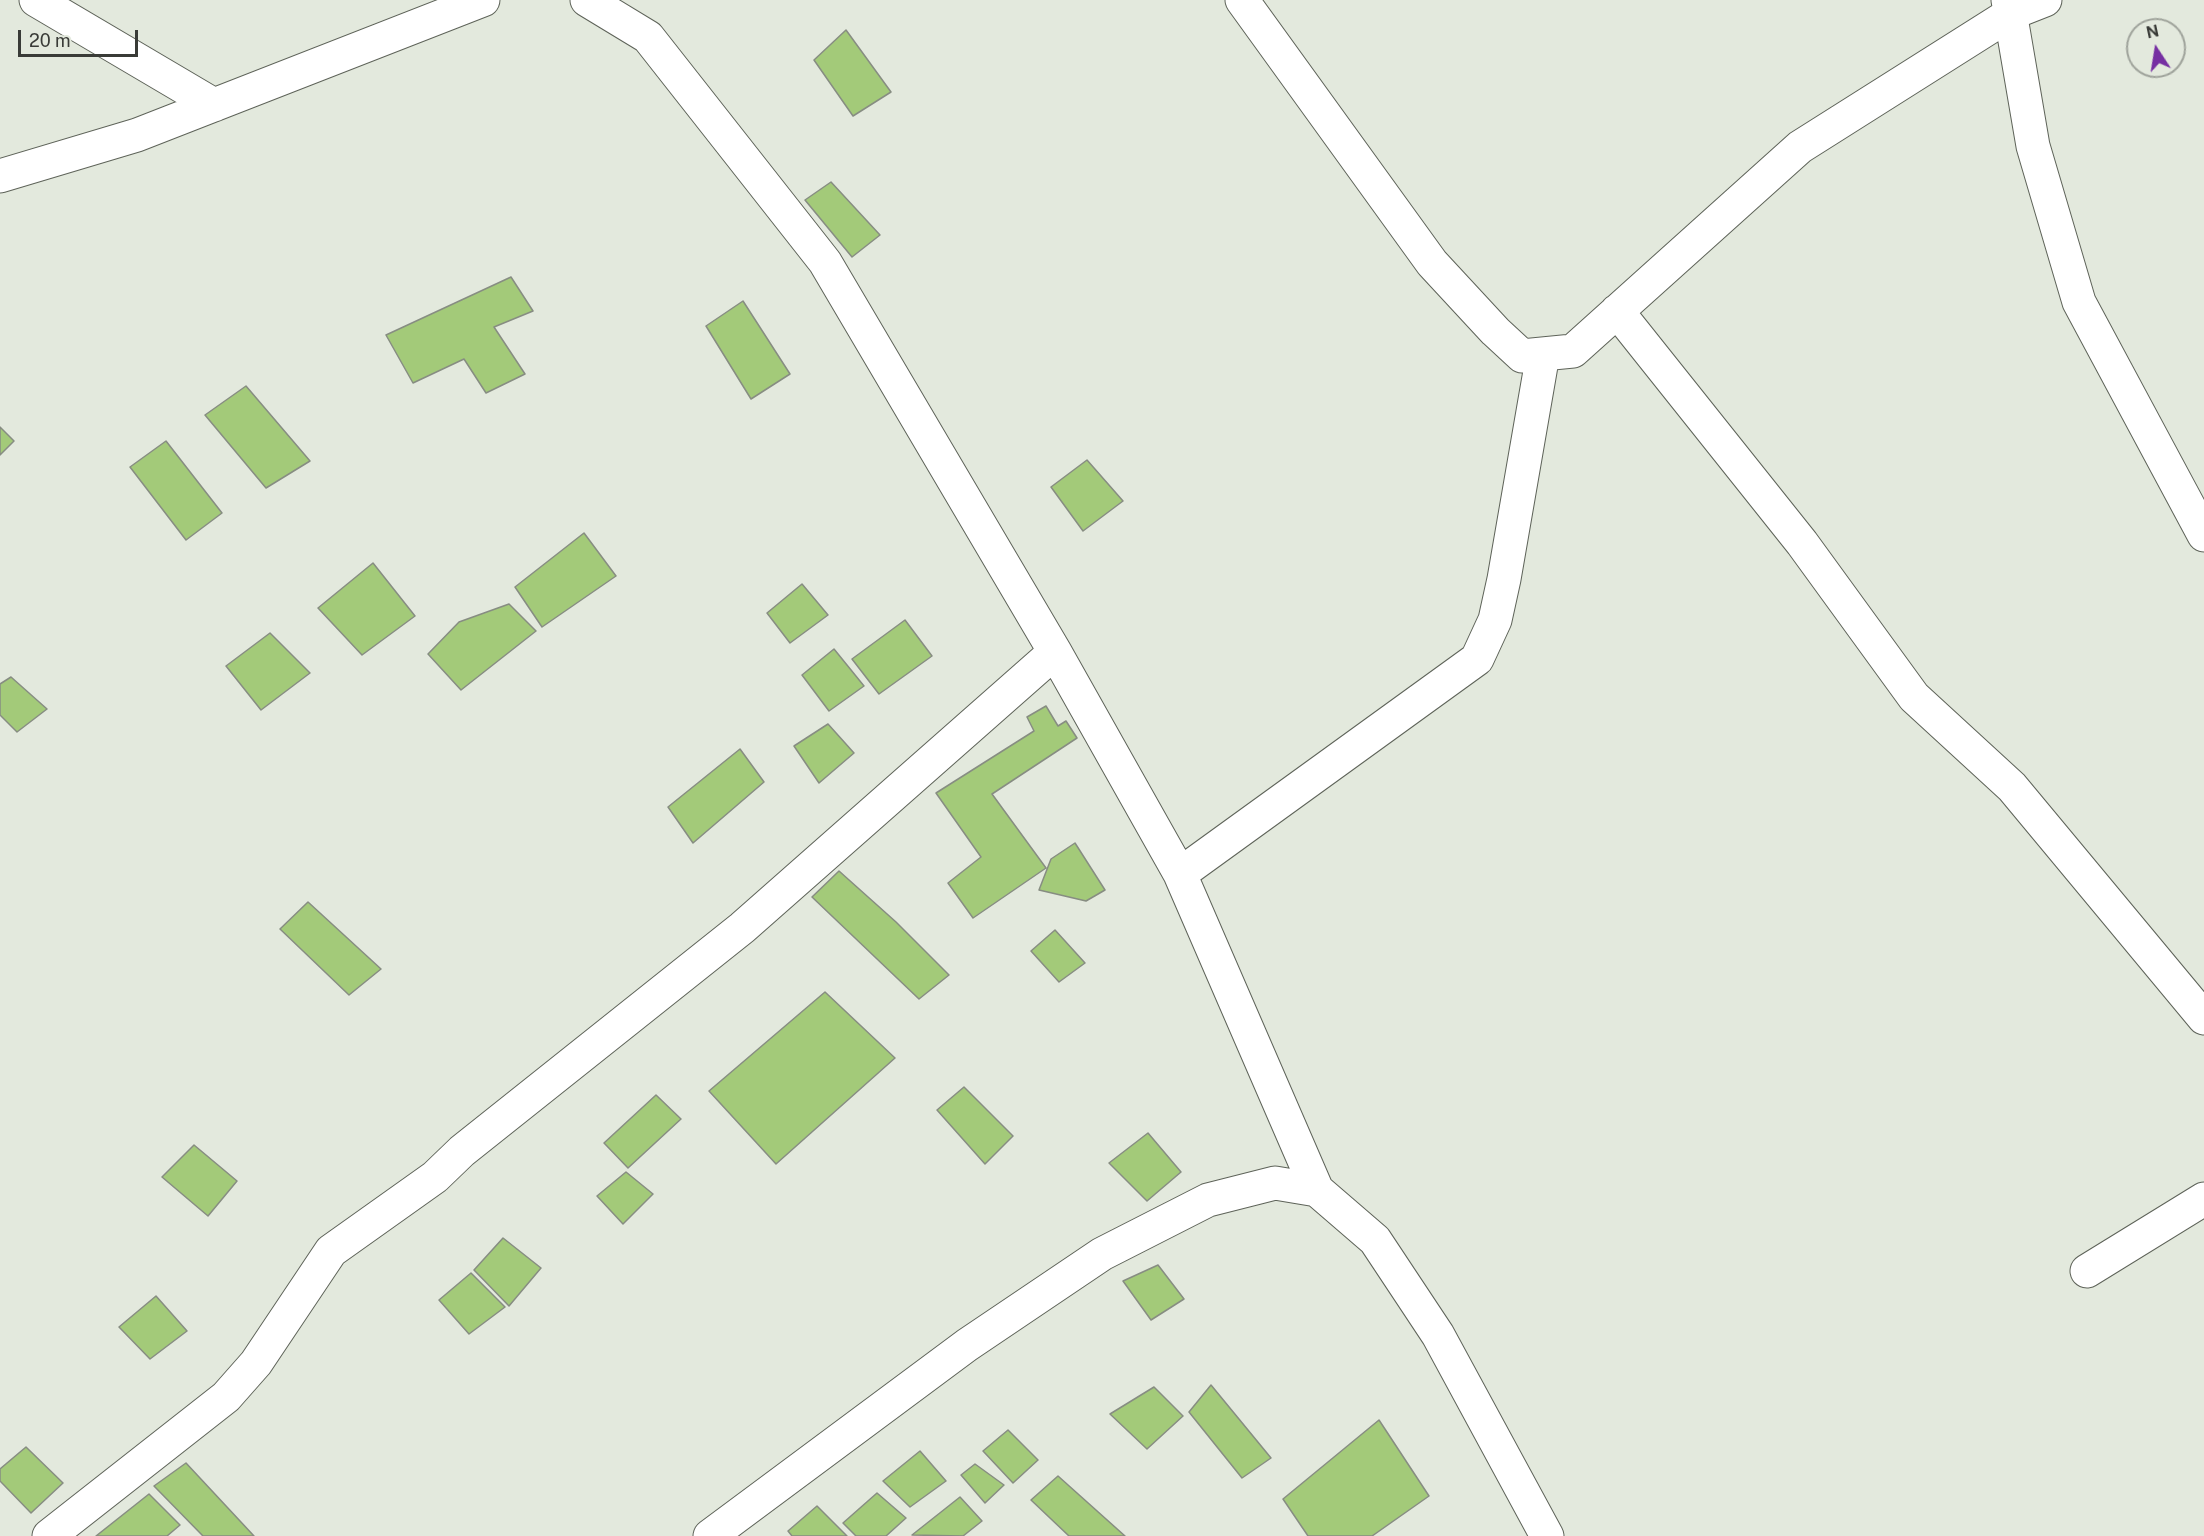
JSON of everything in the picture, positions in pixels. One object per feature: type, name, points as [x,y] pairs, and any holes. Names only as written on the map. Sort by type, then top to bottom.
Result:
[{"type":"street","points":[[36,0],[214,105]]},
{"type":"street","points":[[0,176],[137,135],[483,0]]},
{"type":"street","points":[[587,0],[648,38],[825,262],[1055,652],[1180,874],[1317,1190],[1375,1240],[1438,1335],[1547,1536]]},
{"type":"street","points":[[1242,0],[1432,263],[1495,331],[1522,356],[1573,351],[1800,147],[2010,7],[2044,0]]},
{"type":"street","points":[[2010,7],[2033,146],[2079,302],[2204,535]]},
{"type":"street","points":[[1617,311],[1802,543],[1914,697],[2012,787],[2204,1018]]},
{"type":"street","points":[[1180,874],[1477,659],[1497,610],[1544,354]]},
{"type":"street","points":[[49,1536],[226,1397],[256,1364],[331,1251],[435,1177],[462,1151],[742,928],[1055,652]]},
{"type":"street","points":[[710,1536],[967,1345],[1102,1254],[1208,1200],[1275,1183],[1317,1190]]},
{"type":"street","points":[[2087,1271],[2204,1199]]},
{"type":"building","points":[[846,30],[891,92],[853,116],[814,60]]},
{"type":"building","points":[[831,182],[880,235],[852,257],[805,200]]},
{"type":"building","points":[[511,277],[533,311],[494,327],[525,374],[486,393],[464,359],[413,383],[386,335]]},
{"type":"building","points":[[743,301],[790,374],[751,399],[706,326]]},
{"type":"building","points":[[246,386],[310,461],[266,488],[205,415]]},
{"type":"building","points":[[0,427],[14,441],[0,455]]},
{"type":"building","points":[[166,441],[222,513],[186,540],[130,467]]},
{"type":"building","points":[[1087,460],[1123,501],[1083,531],[1051,487]]},
{"type":"building","points":[[584,533],[616,576],[542,627],[515,587]]},
{"type":"building","points":[[373,563],[415,616],[362,655],[318,608]]},
{"type":"building","points":[[802,584],[828,615],[790,643],[767,613]]},
{"type":"building","points":[[509,604],[536,631],[461,690],[428,654],[459,622]]},
{"type":"building","points":[[905,620],[932,656],[879,694],[852,659]]},
{"type":"building","points":[[270,633],[310,673],[261,710],[226,666]]},
{"type":"building","points":[[834,649],[864,686],[829,711],[802,675]]},
{"type":"building","points":[[11,677],[47,709],[17,732],[0,715],[0,684]]},
{"type":"building","points":[[1046,706],[1058,726],[1066,721],[1077,738],[992,794],[1046,868],[973,918],[948,883],[981,857],[936,793],[1034,731],[1027,717]]},
{"type":"building","points":[[828,724],[854,753],[819,783],[794,746]]},
{"type":"building","points":[[740,749],[764,782],[693,843],[668,807]]},
{"type":"building","points":[[1075,843],[1105,890],[1086,901],[1039,890],[1051,859]]},
{"type":"building","points":[[839,871],[896,922],[949,975],[919,999],[812,897]]},
{"type":"building","points":[[308,902],[381,969],[349,995],[280,929]]},
{"type":"building","points":[[1055,930],[1085,963],[1059,982],[1031,951]]},
{"type":"building","points":[[825,992],[895,1058],[776,1164],[709,1091]]},
{"type":"building","points":[[964,1087],[1013,1136],[985,1164],[937,1110]]},
{"type":"building","points":[[656,1095],[681,1119],[628,1168],[604,1143]]},
{"type":"building","points":[[1148,1133],[1181,1172],[1147,1201],[1109,1163]]},
{"type":"building","points":[[194,1145],[237,1181],[208,1216],[162,1177]]},
{"type":"building","points":[[626,1172],[653,1194],[623,1224],[597,1196]]},
{"type":"building","points":[[503,1238],[541,1268],[509,1306],[474,1270]]},
{"type":"building","points":[[1158,1265],[1184,1299],[1151,1320],[1123,1281]]},
{"type":"building","points":[[471,1273],[505,1307],[469,1334],[439,1300]]},
{"type":"building","points":[[156,1296],[187,1331],[150,1359],[119,1327]]},
{"type":"building","points":[[1211,1385],[1271,1458],[1242,1478],[1189,1412]]},
{"type":"building","points":[[1154,1387],[1183,1416],[1147,1449],[1110,1414]]},
{"type":"building","points":[[1379,1420],[1429,1496],[1372,1536],[1308,1536],[1283,1499]]},
{"type":"building","points":[[1008,1430],[1038,1460],[1013,1483],[983,1451]]},
{"type":"building","points":[[26,1447],[63,1483],[31,1513],[0,1481],[0,1469]]},
{"type":"building","points":[[920,1451],[946,1481],[910,1507],[883,1481]]},
{"type":"building","points":[[186,1463],[254,1536],[203,1536],[154,1486]]},
{"type":"building","points":[[975,1464],[1004,1485],[985,1503],[961,1475]]},
{"type":"building","points":[[1058,1476],[1125,1536],[1069,1536],[1031,1500]]},
{"type":"building","points":[[877,1493],[906,1518],[886,1536],[856,1536],[843,1523]]},
{"type":"building","points":[[149,1494],[180,1525],[167,1536],[96,1536]]},
{"type":"building","points":[[960,1497],[982,1521],[963,1536],[912,1535]]},
{"type":"building","points":[[817,1506],[847,1536],[792,1536],[788,1531]]}]
